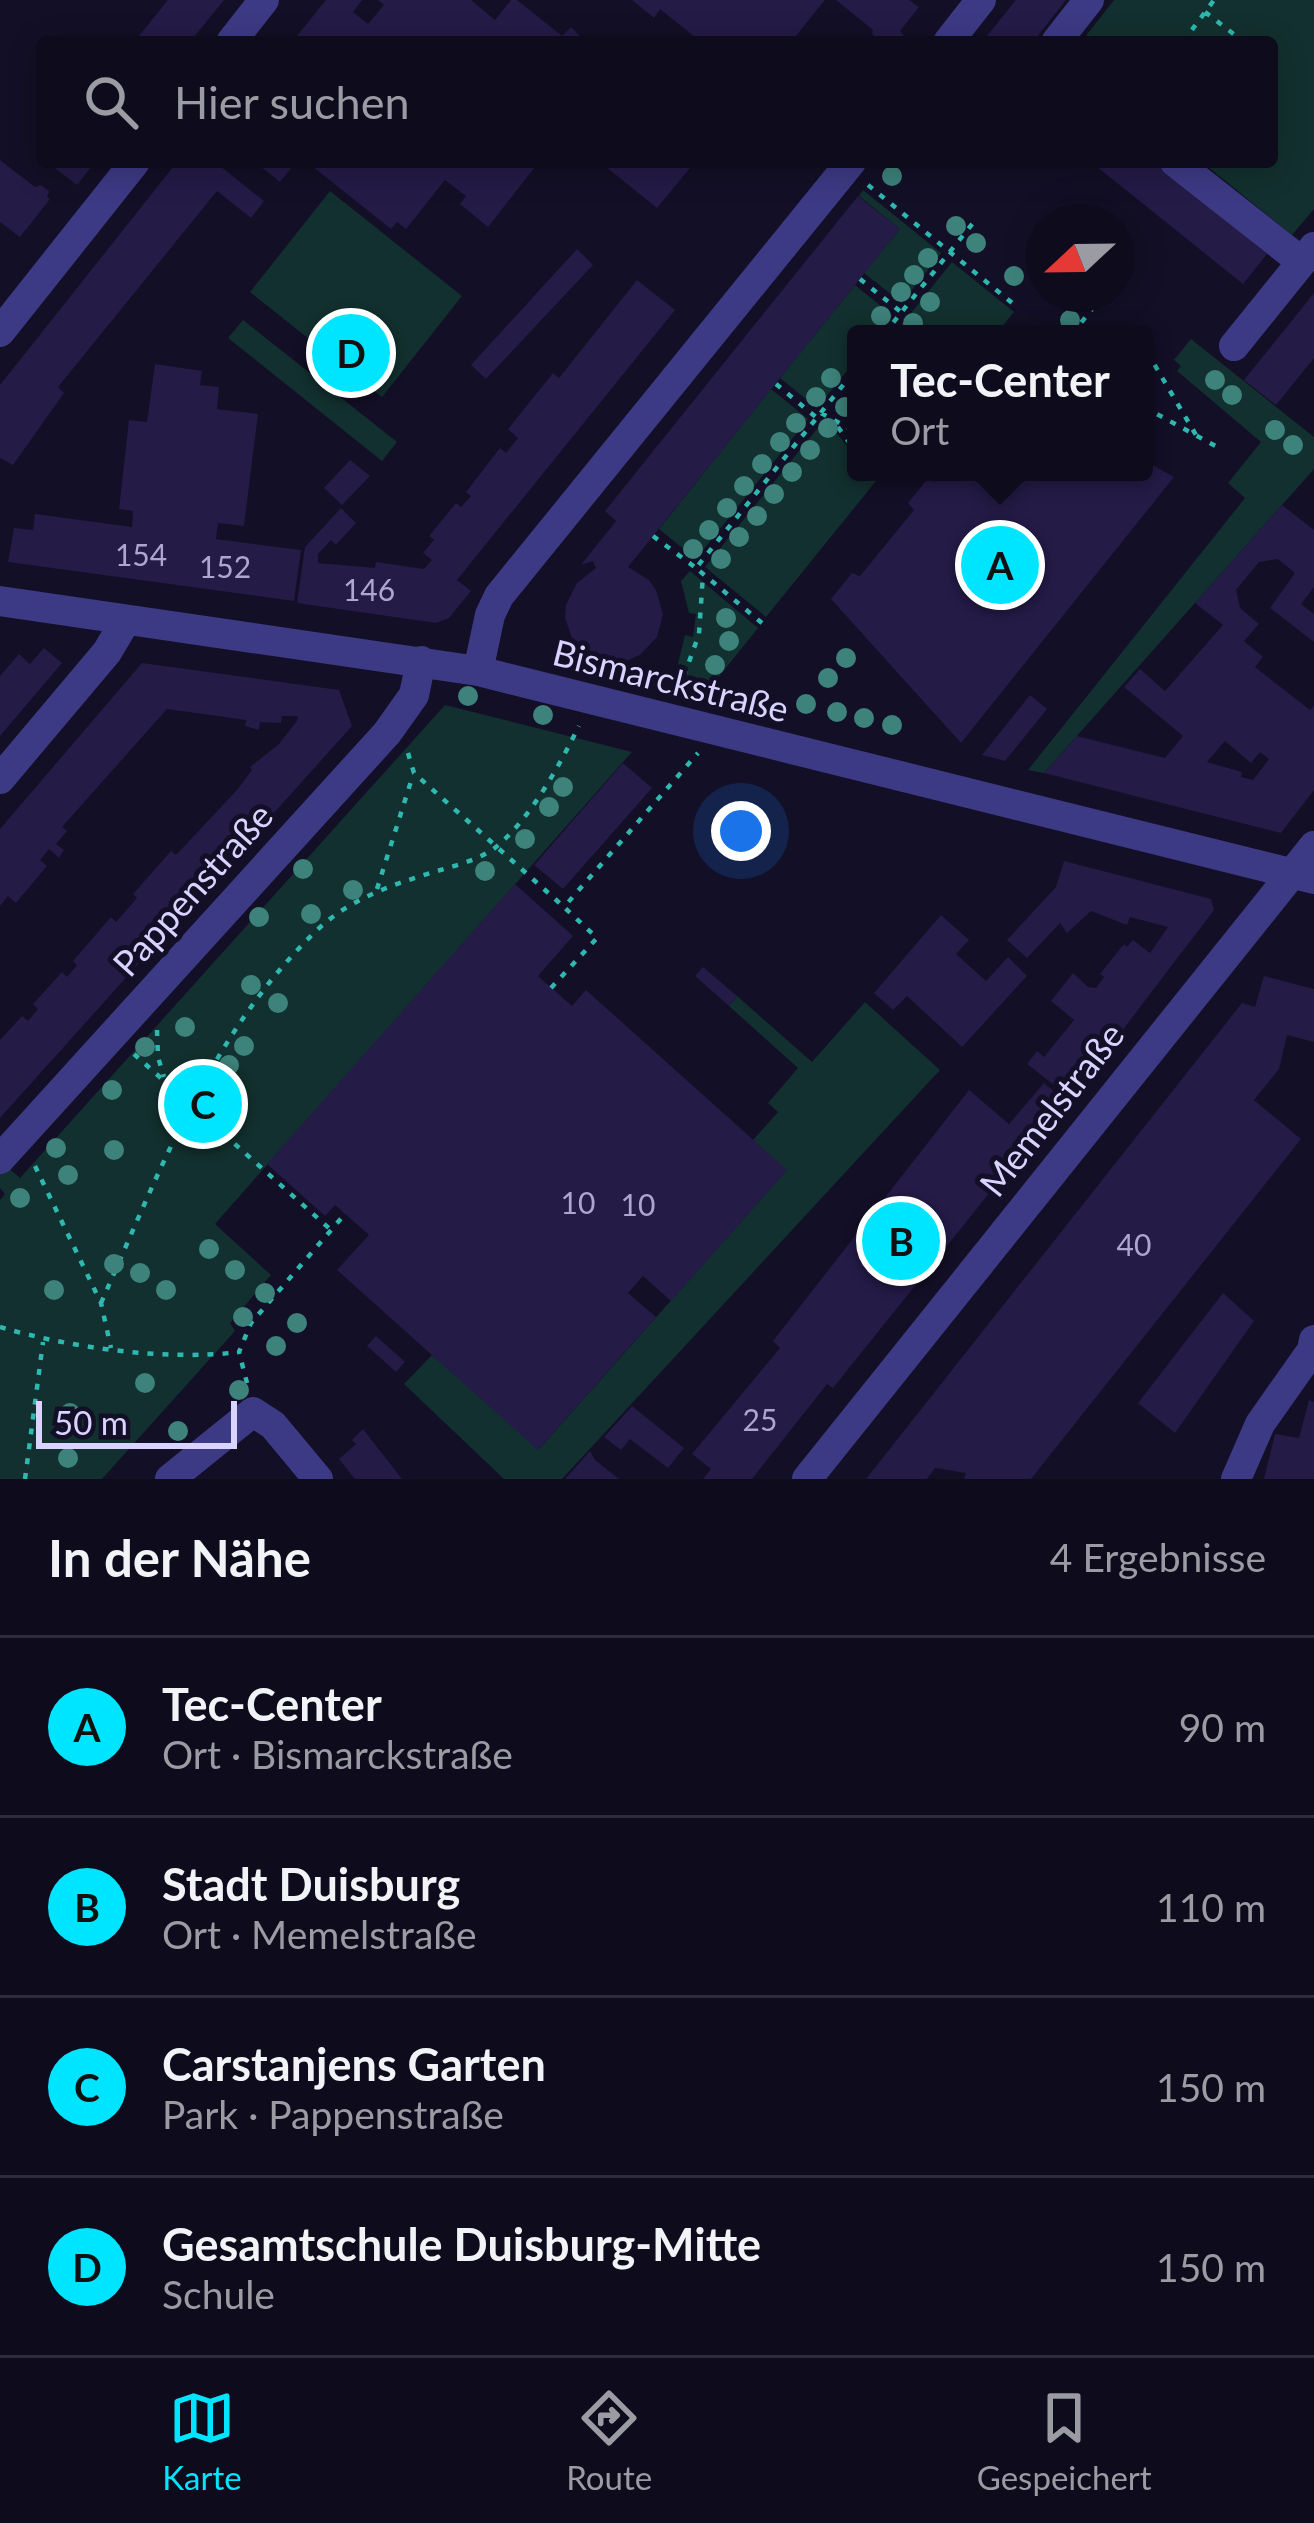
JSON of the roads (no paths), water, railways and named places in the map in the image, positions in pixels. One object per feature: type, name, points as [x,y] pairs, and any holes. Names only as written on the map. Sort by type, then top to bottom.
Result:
[{"type":"street","points":[[236,36],[264,0]]},
{"type":"street","points":[[953,36],[981,0]]},
{"type":"street","points":[[1061,36],[1089,0]]},
{"type":"street","points":[[0,332],[130,168]]},
{"type":"street","points":[[478,671],[499,596],[847,168]]},
{"type":"street","points":[[1183,168],[1308,255],[1234,346]]},
{"type":"street","name":"Bismarckstraße","points":[[0,602],[478,671],[1302,877]]},
{"type":"street","points":[[0,779],[107,652],[125,620]]},
{"type":"street","name":"Pappenstraße","points":[[10,1148],[387,733],[415,695],[421,661]]},
{"type":"street","name":"Memelstraße","points":[[807,1479],[1302,877],[1314,846]]},
{"type":"street","points":[[1236,1479],[1260,1424],[1313,1350],[1314,1340]]},
{"type":"street","points":[[170,1479],[254,1412],[273,1425],[312,1472]]},
{"type":"place","name":"Gesamtschule Duisburg-Mitte","points":[[351,353]]},
{"type":"place","name":"Tec-Center","points":[[1000,565]]},
{"type":"place","name":"Carstanjens Garten","points":[[203,1104]]},
{"type":"place","name":"Stadt Duisburg","points":[[901,1241]]}]
